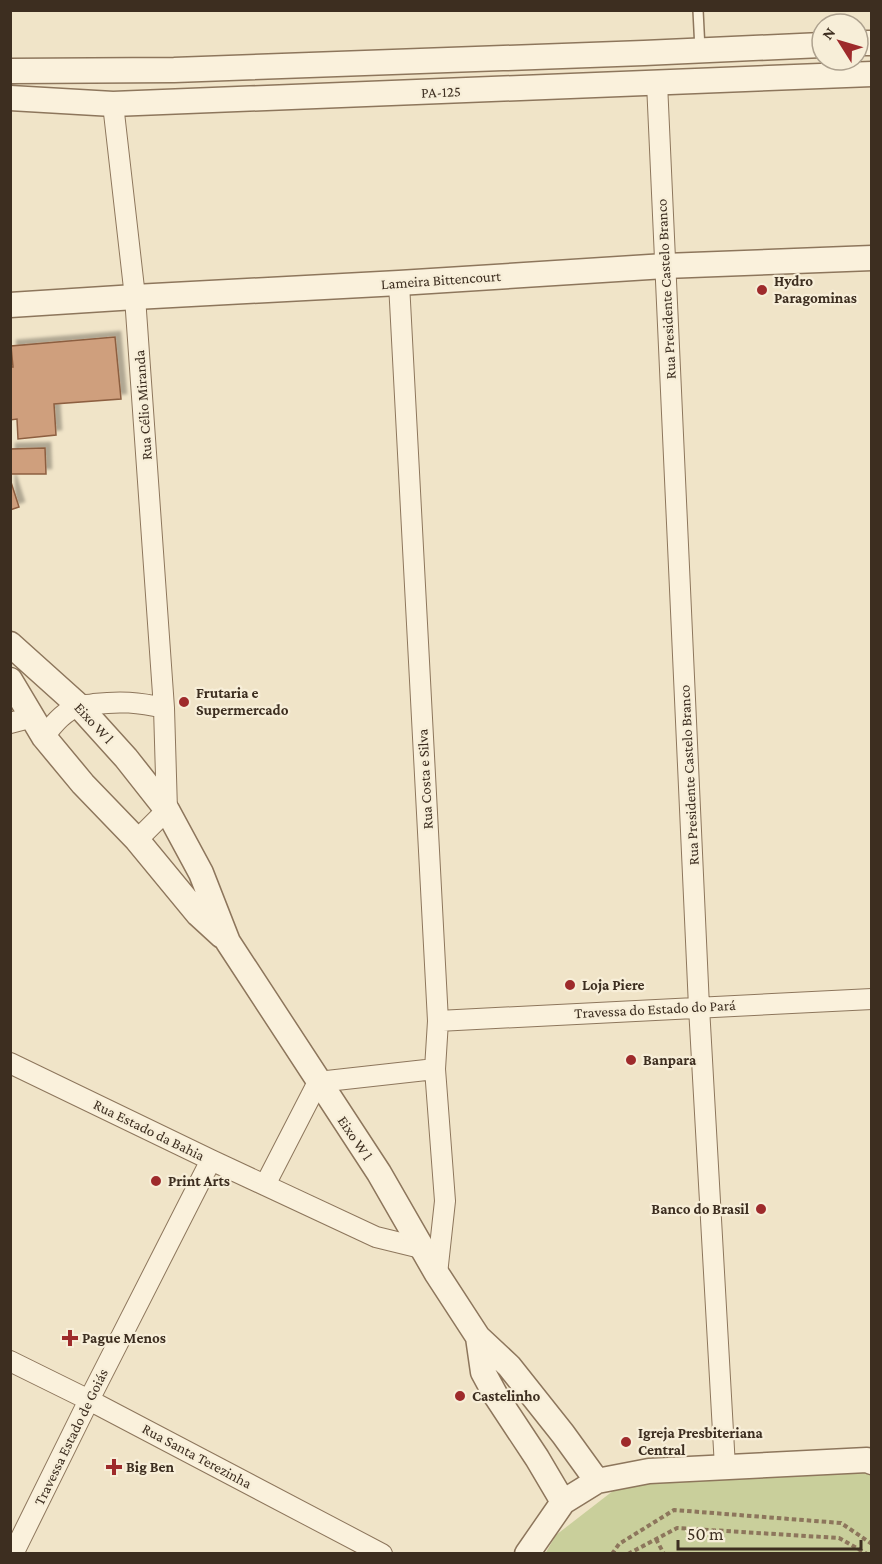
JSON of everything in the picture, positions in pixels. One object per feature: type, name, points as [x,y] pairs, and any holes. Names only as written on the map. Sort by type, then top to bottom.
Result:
[{"type":"street","points":[[10,71],[174,70],[810,45]]},
{"type":"street","name":"PA-125","points":[[10,98],[113,104],[872,74]]},
{"type":"street","name":"Rua Presidente Castelo Branco","points":[[657,83],[699,1007],[725,1467]]},
{"type":"street","name":"Rua Célio Miranda","points":[[113,104],[135,297],[164,708],[167,810]]},
{"type":"street","name":"Lameira Bittencourt","points":[[10,305],[665,266],[872,258]]},
{"type":"street","name":"Rua Costa e Silva","points":[[399,283],[438,1021],[435,1069],[445,1201],[437,1274]]},
{"type":"street","name":"Eixo W l","points":[[10,644],[79,706],[126,758],[167,810],[201,873],[228,942],[379,1173],[437,1274],[478,1336],[509,1366],[597,1481]]},
{"type":"street","name":"Eixo W l","points":[[10,680],[29,725],[137,840],[198,914],[228,942]]},
{"type":"street","points":[[29,725],[52,725],[64,714],[79,706],[109,702],[139,702],[164,708]]},
{"type":"street","points":[[137,840],[167,810]]},
{"type":"street","name":"Travessa do Estado do Pará","points":[[438,1021],[872,999]]},
{"type":"street","name":"Rua Estado da Bahia","points":[[10,1063],[376,1237],[421,1248]]},
{"type":"street","points":[[265,1185],[318,1082],[435,1069]]},
{"type":"street","name":"Travessa Estado de Goiás","points":[[13,1554],[211,1160]]},
{"type":"street","name":"Eixo W l","points":[[478,1336],[483,1372],[563,1502]]},
{"type":"street","name":"Rua Santa Terezinha","points":[[10,1361],[382,1554]]},
{"type":"street","points":[[527,1554],[563,1502],[597,1481],[649,1472],[870,1458]]},
{"type":"lane","points":[[698,10],[700,50]]},
{"type":"path","points":[[612,1554],[619,1544],[674,1510],[841,1523],[872,1544]]},
{"type":"path","points":[[628,1554],[677,1528],[839,1538],[859,1552],[867,1554]]},
{"type":"path","points":[[656,1539],[663,1554]]},
{"type":"green space","points":[[871,1470],[871,1553],[545,1554],[556,1535],[618,1487],[726,1476]]},
{"type":"building","points":[[115,337],[121,399],[54,404],[56,435],[18,439],[17,419],[10,420],[10,367],[13,367],[11,346]]},
{"type":"building","points":[[45,448],[46,474],[10,474],[10,449]]},
{"type":"building","points":[[10,479],[19,507],[10,510]]},
{"type":"place","name":"Hydro Paragominas","points":[[762,290]]},
{"type":"place","name":"Frutaria e Supermercado","points":[[184,702]]},
{"type":"place","name":"Loja Piere","points":[[570,985]]},
{"type":"place","name":"Banpara","points":[[631,1060]]},
{"type":"place","name":"Print Arts","points":[[156,1181]]},
{"type":"place","name":"Banco do Brasil","points":[[761,1209]]},
{"type":"place","name":"Pague Menos","points":[[70,1338]]},
{"type":"place","name":"Castelinho","points":[[460,1396]]},
{"type":"place","name":"Igreja Presbiteriana Central","points":[[626,1442]]},
{"type":"place","name":"Big Ben","points":[[114,1467]]}]
